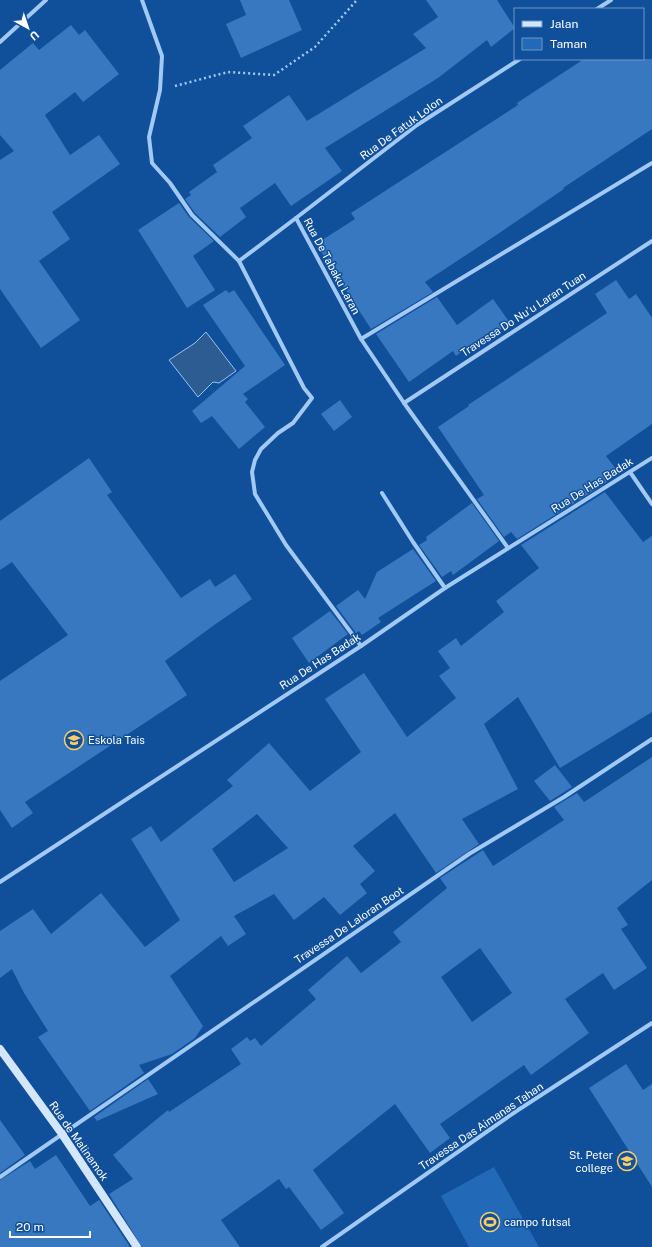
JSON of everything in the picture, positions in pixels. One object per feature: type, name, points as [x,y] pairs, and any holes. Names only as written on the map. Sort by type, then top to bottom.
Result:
[{"type":"street","points":[[0,42],[46,0]]},
{"type":"street","points":[[142,0],[162,56],[160,90],[149,137],[152,163],[170,183],[192,215],[239,261],[304,388],[312,398],[293,423],[278,433],[261,449],[255,460],[252,472],[255,494],[286,545],[361,646]]},
{"type":"street","points":[[599,8],[611,0]]},
{"type":"street","name":"Rua De Fatuk Lolon","points":[[296,218],[417,125],[518,60]]},
{"type":"street","points":[[361,339],[652,163]]},
{"type":"street","name":"Rua De Tabaku Laran","points":[[239,261],[296,218],[361,339],[508,548]]},
{"type":"street","name":"Travessa Do Nu’u Laran Tuan","points":[[404,402],[652,241]]},
{"type":"street","name":"Rua De Has Badak","points":[[0,882],[361,646],[445,588],[652,458]]},
{"type":"street","points":[[630,472],[652,504]]},
{"type":"street","points":[[382,493],[413,542],[445,588]]},
{"type":"street","name":"Travessa De Laloran Boot","points":[[0,1177],[469,854],[564,797],[652,739]]},
{"type":"street","name":"Travessa Das Aimanas Tahan","points":[[322,1247],[515,1112],[652,1023]]},
{"type":"street","name":"Rua de Malinamok","points":[[0,1049],[62,1134],[137,1247]]},
{"type":"path","points":[[160,90],[228,72],[274,75],[315,47],[357,0]]},
{"type":"green space","name":"campo futsal","points":[[494,1167],[539,1247],[469,1247],[441,1196]]},
{"type":"shaded area","points":[[206,332],[236,371],[219,383],[213,382],[198,397],[169,360],[195,343]]},
{"type":"building","points":[[240,0],[289,0],[302,30],[241,58],[226,24],[246,15]]},
{"type":"building","points":[[426,0],[497,0],[514,29],[491,47],[487,40],[438,78],[325,148],[342,171],[291,206],[275,183],[240,208],[246,217],[220,237],[195,213],[185,199],[191,195],[189,192],[217,172],[213,165],[252,138],[243,126],[289,95],[307,121],[426,48],[413,34],[438,17]]},
{"type":"building","points":[[71,25],[79,35],[85,30],[119,74],[83,102],[75,92],[45,115],[70,155],[99,135],[120,164],[52,212],[70,239],[39,261],[80,320],[41,348],[0,289],[0,160],[14,151],[0,135],[0,70],[33,43],[39,50]]},
{"type":"building","points":[[652,59],[652,129],[425,282],[433,292],[371,329],[316,244],[355,219],[351,213],[518,105],[517,103],[582,60]]},
{"type":"building","points":[[179,203],[189,217],[214,241],[193,256],[215,290],[187,308],[138,230]]},
{"type":"building","points":[[616,280],[629,299],[636,294],[652,318],[652,424],[606,456],[619,473],[517,539],[511,532],[504,537],[477,499],[484,495],[438,427],[469,406],[468,405],[607,313],[595,294]]},
{"type":"building","points":[[226,290],[229,293],[234,290],[285,365],[243,394],[248,399],[245,402],[265,427],[239,449],[212,416],[201,423],[192,411],[245,366],[203,305]]},
{"type":"building","points":[[437,297],[457,325],[493,299],[510,323],[493,334],[491,331],[456,356],[453,351],[409,382],[376,334]]},
{"type":"building","points":[[340,400],[352,417],[334,431],[321,414]]},
{"type":"building","points":[[89,458],[112,492],[107,495],[181,598],[210,579],[215,587],[235,574],[252,599],[165,661],[187,695],[25,802],[33,813],[12,828],[0,810],[0,681],[68,635],[12,562],[0,570],[0,521]]},
{"type":"building","points":[[605,492],[643,542],[652,536],[652,712],[560,768],[518,697],[484,724],[518,789],[462,819],[479,844],[436,873],[395,813],[353,846],[375,871],[360,884],[367,893],[340,915],[324,897],[294,920],[274,894],[234,916],[246,934],[228,946],[221,936],[170,976],[203,1026],[195,1038],[172,1054],[139,1065],[144,1073],[90,1111],[38,1037],[48,1031],[24,993],[12,969],[0,978],[0,931],[33,909],[51,934],[101,893],[145,947],[180,920],[131,839],[151,826],[161,842],[233,786],[227,780],[269,743],[310,791],[361,752],[325,699],[364,673],[407,737],[456,698],[439,676],[450,668],[438,651],[456,638],[461,646],[504,612],[496,601],[539,568],[521,545]],"holes":[[[257,814],[288,848],[234,882],[212,849]]]},
{"type":"building","points":[[472,503],[499,541],[453,575],[451,571],[442,577],[419,545],[427,540],[426,537]]},
{"type":"building","points":[[413,549],[436,581],[378,618],[381,622],[362,635],[359,631],[356,633],[336,606],[358,590],[365,599],[377,572]]},
{"type":"building","points":[[330,611],[348,634],[309,663],[292,638]]},
{"type":"building","points":[[652,757],[652,880],[617,908],[628,925],[621,929],[647,968],[614,990],[603,973],[565,999],[589,1033],[531,1075],[524,1065],[440,1124],[450,1138],[430,1153],[395,1104],[313,1170],[344,1213],[321,1230],[289,1187],[286,1189],[279,1179],[221,1220],[240,1247],[142,1247],[109,1194],[133,1179],[113,1155],[168,1110],[169,1112],[241,1064],[231,1049],[247,1037],[250,1041],[255,1038],[261,1046],[316,999],[308,990],[347,956],[361,973],[401,942],[393,932],[447,888],[440,878],[483,850],[493,866],[564,820],[554,807],[577,793],[584,802]],"holes":[[[480,948],[512,993],[472,1022],[441,977]]]},
{"type":"building","points":[[555,765],[572,787],[550,801],[534,781]]},
{"type":"building","points":[[626,1064],[643,1090],[652,1084],[652,1187],[589,1088]]},
{"type":"building","points":[[148,1079],[158,1094],[97,1121],[94,1117]]},
{"type":"building","points":[[0,1120],[25,1155],[0,1173]]},
{"type":"building","points":[[56,1155],[90,1206],[99,1200],[130,1247],[0,1247],[0,1180],[30,1161],[35,1169]]},
{"type":"place","name":"Eskola Tais","points":[[74,740]]},
{"type":"place","name":"St. Peter college","points":[[627,1161]]},
{"type":"place","name":"campo futsal","points":[[490,1222]]}]
